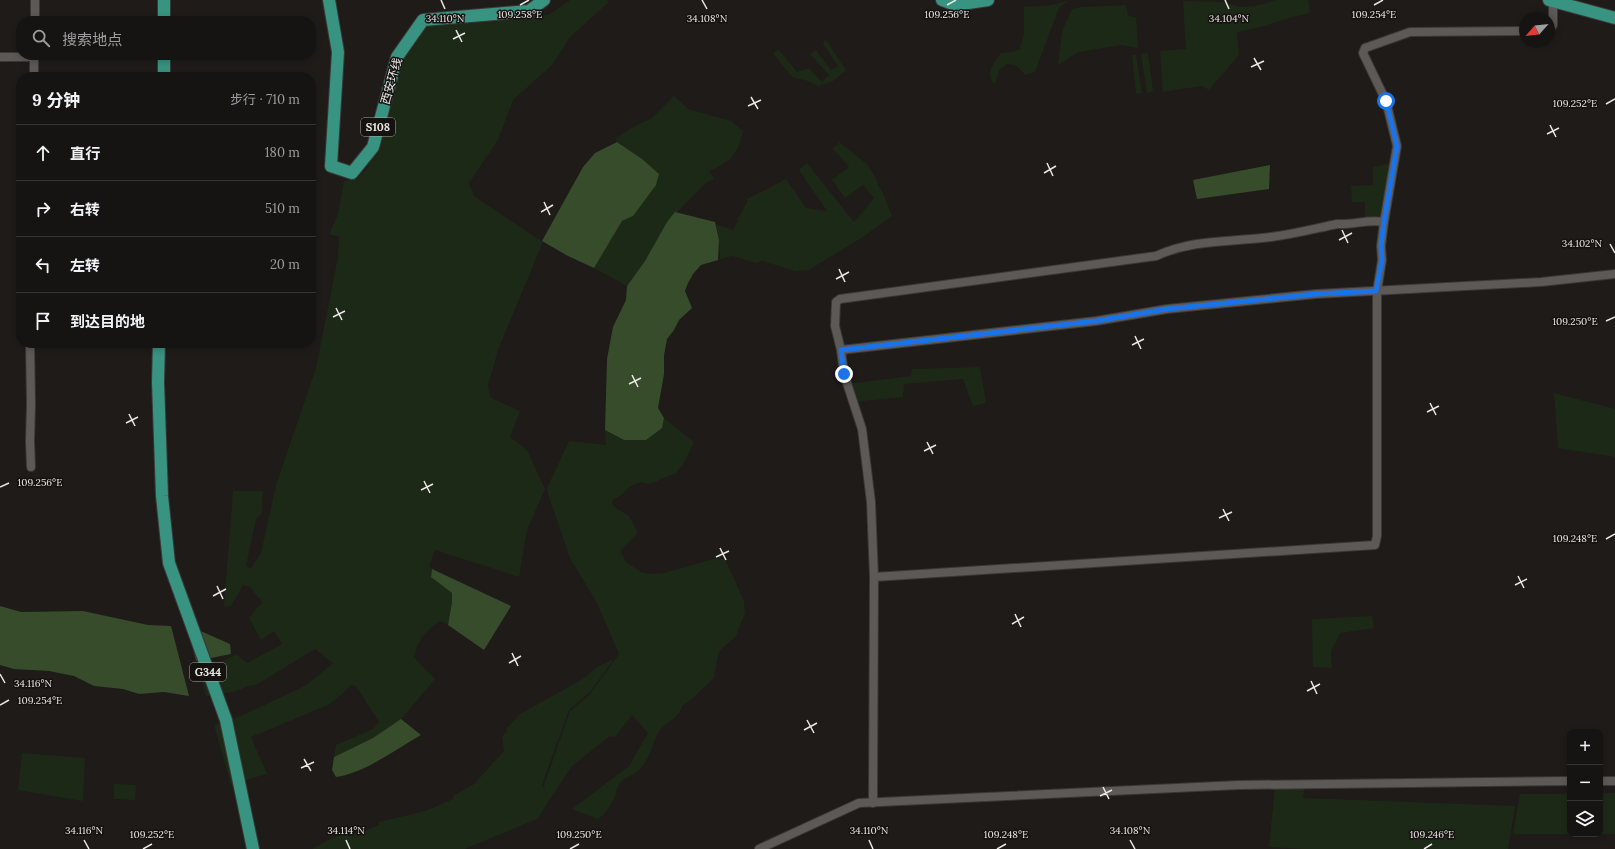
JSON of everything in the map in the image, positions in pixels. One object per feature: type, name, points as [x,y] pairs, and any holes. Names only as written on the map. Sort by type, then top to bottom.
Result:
[{"type":"main road","points":[[164,0],[164,16]]},
{"type":"main road","name":"西安环线","points":[[329,0],[338,52],[331,166],[352,173],[373,148],[397,57],[423,20],[529,11],[544,0]]},
{"type":"main road","points":[[942,0],[954,5],[988,0]]},
{"type":"main road","points":[[1552,0],[1615,18]]},
{"type":"main road","points":[[164,60],[164,72]]},
{"type":"main road","name":"G344","points":[[159,348],[158,382],[162,496],[169,563],[226,720],[253,849]]},
{"type":"street","points":[[35,16],[36,0]]},
{"type":"street","points":[[1552,0],[1552,12]]},
{"type":"street","points":[[874,576],[1375,545],[1377,536],[1376,291],[1382,260],[1381,246],[1384,222],[1397,146],[1386,101],[1363,53],[1365,48],[1410,32],[1519,31]]},
{"type":"street","points":[[0,57],[16,57]]},
{"type":"street","points":[[34,60],[34,72]]},
{"type":"street","points":[[873,803],[874,576],[871,502],[862,429],[844,374],[841,350],[835,326],[836,302],[840,299],[1156,256],[1200,242],[1263,238],[1338,224],[1347,225],[1378,221],[1384,222]]},
{"type":"street","points":[[841,350],[1096,321],[1167,309],[1316,294],[1541,282],[1615,274]]},
{"type":"street","points":[[30,348],[32,404],[30,442],[31,467]]},
{"type":"street","points":[[759,849],[859,803],[1239,785],[1567,781]]},
{"type":"street","points":[[1603,781],[1615,781]]},
{"type":"green space","points":[[570,0],[607,0],[609,2],[570,37],[552,65],[513,100],[498,140],[469,183],[474,196],[543,242],[498,350],[488,386],[491,398],[520,411],[510,437],[527,450],[545,489],[527,530],[519,577],[435,550],[429,566],[432,569],[431,577],[452,593],[448,625],[440,621],[435,624],[423,636],[415,651],[414,657],[435,679],[401,719],[373,738],[334,757],[336,745],[373,729],[379,722],[356,686],[352,685],[330,704],[251,737],[268,776],[266,774],[231,785],[214,725],[236,718],[305,686],[333,663],[315,649],[256,685],[248,686],[234,692],[206,696],[197,665],[218,664],[236,654],[247,663],[282,644],[274,631],[261,640],[249,618],[262,602],[250,587],[243,585],[231,606],[224,606],[233,491],[263,491],[262,513],[256,519],[246,566],[251,568],[261,553],[276,485],[316,368],[338,257],[339,237],[329,234],[338,214],[344,181],[357,179],[368,167],[388,95],[410,41],[421,29],[438,21],[512,20],[550,14]]},
{"type":"green space","points":[[1069,0],[1059,8],[1035,72],[1025,75],[1016,65],[1007,64],[999,70],[996,82],[993,84],[990,71],[1001,53],[1012,52],[1020,49],[1024,33],[1024,7],[1052,5]]},
{"type":"green space","points":[[1277,0],[1308,0],[1310,11],[1309,13],[1265,26],[1237,32],[1239,55],[1209,90],[1202,86],[1163,92],[1160,51],[1186,49],[1183,1],[1222,2],[1242,7],[1255,6]]},
{"type":"green space","points":[[1126,5],[1128,16],[1136,17],[1138,48],[1122,45],[1078,52],[1058,65],[1062,31],[1072,9],[1082,7]]},
{"type":"green space","points":[[825,39],[846,70],[833,81],[818,86],[805,80],[794,78],[789,74],[773,53],[779,50],[797,72],[809,68],[822,82],[829,75],[810,54],[816,50],[831,70],[838,66],[823,44]]},
{"type":"green space","points":[[1148,53],[1153,91],[1147,93],[1141,54]]},
{"type":"green space","points":[[1132,55],[1136,55],[1142,93],[1136,94]]},
{"type":"green space","points":[[674,96],[688,109],[731,121],[743,131],[736,151],[723,164],[709,171],[714,179],[706,183],[667,222],[645,261],[627,286],[594,268],[622,221],[633,216],[659,175],[615,139],[633,127],[652,118]]},
{"type":"green space","points":[[838,141],[868,165],[878,182],[877,183],[883,193],[892,216],[863,237],[807,271],[795,271],[763,261],[756,263],[733,256],[720,259],[716,224],[733,230],[738,221],[737,218],[747,202],[747,199],[786,179],[806,208],[827,211],[799,170],[807,163],[854,222],[874,198],[863,185],[845,198],[832,180],[849,167],[832,148],[839,144]]},
{"type":"green space","points":[[617,142],[642,159],[659,174],[656,185],[633,216],[622,221],[594,268],[568,256],[542,241],[583,167],[595,153]]},
{"type":"green space","points":[[1393,163],[1384,216],[1365,217],[1365,202],[1352,202],[1351,186],[1373,185],[1373,167]]},
{"type":"green space","points":[[1270,165],[1269,189],[1197,199],[1193,180]]},
{"type":"green space","points":[[675,212],[715,222],[719,240],[718,260],[701,265],[693,274],[685,291],[692,308],[679,320],[667,339],[664,355],[664,374],[658,408],[664,418],[662,428],[646,440],[624,440],[605,430],[607,359],[613,327],[626,300],[627,286],[645,261],[667,222]]},
{"type":"green space","points":[[980,367],[986,403],[973,406],[963,379],[904,384],[903,397],[853,402],[847,384],[911,376],[912,369]]},
{"type":"green space","points":[[1554,393],[1615,409],[1615,457],[1558,448]]},
{"type":"green space","points":[[664,418],[694,442],[684,463],[676,473],[650,484],[641,482],[633,485],[613,500],[613,506],[629,516],[638,533],[621,550],[621,552],[626,562],[641,572],[648,574],[664,573],[713,559],[725,559],[744,601],[745,613],[736,636],[719,651],[714,678],[692,699],[682,706],[676,717],[661,729],[646,761],[638,771],[621,782],[617,788],[614,799],[605,813],[598,819],[572,809],[629,766],[648,733],[632,715],[615,737],[610,736],[572,766],[537,819],[465,849],[312,849],[343,834],[360,833],[379,825],[379,822],[425,811],[453,799],[453,796],[474,784],[504,751],[502,737],[507,731],[506,729],[520,714],[583,679],[597,667],[614,659],[590,692],[569,710],[542,785],[545,790],[544,785],[570,711],[590,694],[619,654],[597,603],[570,558],[547,488],[569,441],[606,445],[605,430],[624,440],[662,428]]},
{"type":"green space","points":[[432,569],[511,606],[484,650],[448,625],[452,593],[431,577]]},
{"type":"green space","points":[[0,606],[21,612],[83,611],[148,625],[171,626],[189,696],[164,692],[139,694],[123,689],[94,686],[74,676],[49,671],[14,669],[0,665]]},
{"type":"green space","points":[[1372,616],[1374,628],[1340,633],[1331,651],[1332,668],[1313,667],[1312,619]]},
{"type":"green space","points":[[187,625],[230,644],[231,654],[196,661]]},
{"type":"green space","points":[[401,719],[421,735],[369,766],[347,775],[336,777],[332,770],[334,757],[373,738]]},
{"type":"green space","points":[[22,753],[85,758],[83,801],[18,790]]},
{"type":"green space","points":[[114,784],[136,785],[135,800],[114,799]]},
{"type":"green space","points":[[1305,785],[1303,798],[1515,806],[1508,849],[1303,849],[1269,847],[1275,786]]},
{"type":"green space","points":[[1603,793],[1615,793],[1615,834],[1603,834]]},
{"type":"green space","points":[[1520,794],[1567,794],[1567,834],[1513,834]]},
{"type":"route","points":[[844,374],[841,350],[1096,321],[1167,309],[1316,294],[1376,291],[1382,260],[1381,246],[1384,222],[1397,146],[1386,101]]}]
